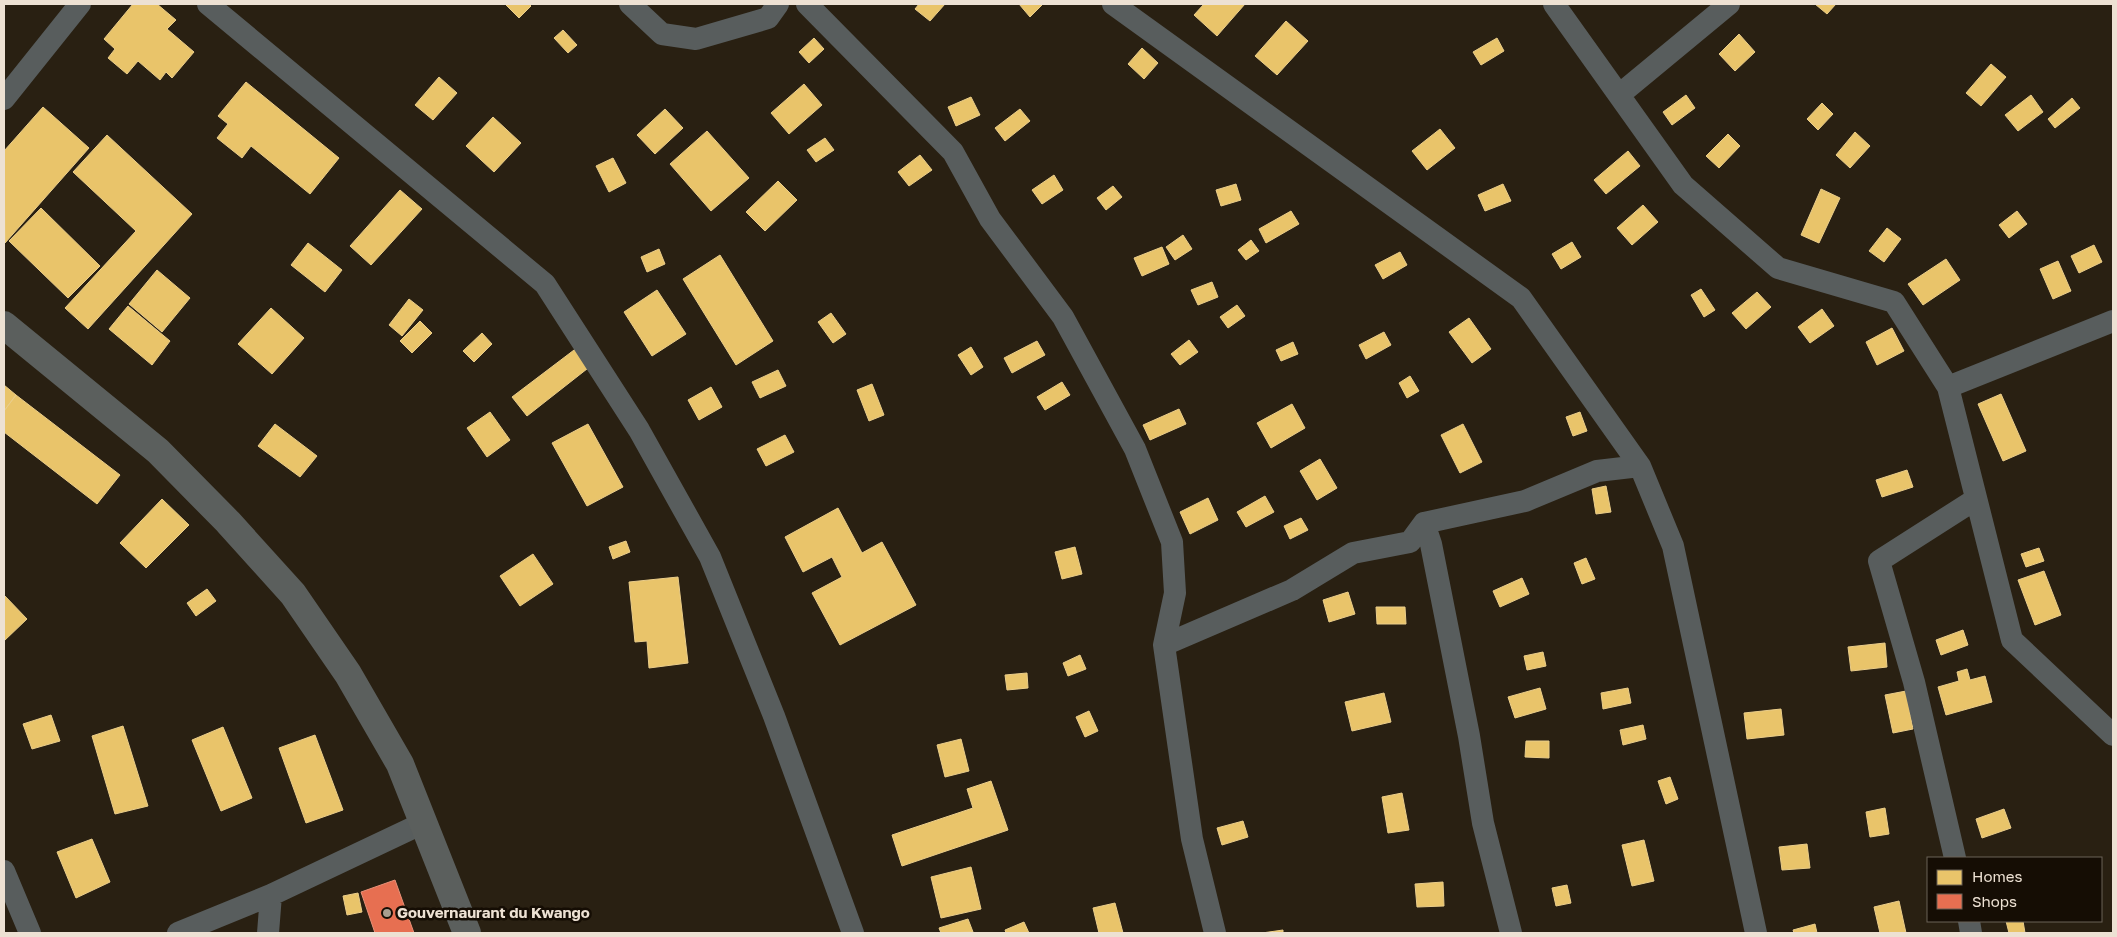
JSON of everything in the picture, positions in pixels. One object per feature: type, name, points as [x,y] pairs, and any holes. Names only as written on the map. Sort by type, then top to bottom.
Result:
[{"type":"main road","points":[[4,325],[158,451],[228,522],[293,594],[348,674],[395,756],[466,933]]},
{"type":"street","points":[[4,99],[80,4]]},
{"type":"street","points":[[208,4],[545,284],[639,430],[710,558],[774,716],[853,933]]},
{"type":"street","points":[[630,4],[662,34],[696,39],[768,18],[778,4]]},
{"type":"street","points":[[807,4],[953,152],[990,219],[1063,317],[1135,449],[1172,542],[1175,593],[1164,646],[1192,839],[1215,933]]},
{"type":"street","points":[[1113,4],[1521,298],[1640,466],[1673,546],[1756,933]]},
{"type":"street","points":[[1554,4],[1683,185],[1778,268],[1894,302],[1948,387],[2012,640],[2113,735]]},
{"type":"street","points":[[1619,95],[1729,4]]},
{"type":"street","points":[[1948,387],[2113,321]]},
{"type":"street","points":[[1164,646],[1292,590],[1353,553],[1410,542],[1424,524],[1524,501],[1597,471],[1640,466]]},
{"type":"street","points":[[1955,857],[1914,682],[1879,561],[1976,498]]},
{"type":"street","points":[[1424,524],[1431,544],[1463,707],[1483,823],[1511,933]]},
{"type":"street","points":[[178,933],[271,895],[423,822]]},
{"type":"street","points":[[4,871],[30,933]]},
{"type":"street","points":[[268,933],[271,895]]},
{"type":"building: Homes","points":[[133,4],[157,4],[176,20],[167,29],[194,52],[172,78],[166,72],[160,80],[138,61],[127,74],[108,58],[115,49],[104,39]]},
{"type":"building: Homes","points":[[505,4],[529,4],[531,6],[519,18]]},
{"type":"building: Homes","points":[[919,4],[945,4],[930,21],[915,9]]},
{"type":"building: Homes","points":[[1019,4],[1043,4],[1030,17]]},
{"type":"building: Homes","points":[[1204,4],[1245,4],[1217,36],[1194,15]]},
{"type":"building: Homes","points":[[1815,4],[1836,4],[1827,14]]},
{"type":"building: Homes","points":[[1286,21],[1308,41],[1277,75],[1255,56]]},
{"type":"building: Homes","points":[[563,30],[577,45],[568,53],[554,38]]},
{"type":"building: Homes","points":[[1739,34],[1755,52],[1735,71],[1719,54]]},
{"type":"building: Homes","points":[[814,38],[824,49],[809,63],[799,52]]},
{"type":"building: Homes","points":[[1497,38],[1504,51],[1481,65],[1473,52]]},
{"type":"building: Homes","points":[[1142,48],[1158,63],[1144,79],[1128,64]]},
{"type":"building: Homes","points":[[1991,64],[2006,77],[1981,106],[1966,93]]},
{"type":"building: Homes","points":[[439,77],[457,93],[433,120],[415,105]]},
{"type":"building: Homes","points":[[246,82],[339,158],[310,194],[251,146],[242,158],[217,138],[228,124],[218,116]]},
{"type":"building: Homes","points":[[804,84],[822,105],[789,134],[771,113]]},
{"type":"building: Homes","points":[[1686,95],[1695,108],[1672,125],[1663,112]]},
{"type":"building: Homes","points":[[2031,95],[2043,112],[2018,131],[2005,115]]},
{"type":"building: Homes","points":[[971,97],[980,115],[956,126],[948,107]]},
{"type":"building: Homes","points":[[2072,98],[2080,108],[2055,128],[2048,119]]},
{"type":"building: Homes","points":[[1822,103],[1833,114],[1818,130],[1807,119]]},
{"type":"building: Homes","points":[[43,107],[89,148],[5,243],[4,151]]},
{"type":"building: Homes","points":[[665,109],[683,128],[655,154],[637,135]]},
{"type":"building: Homes","points":[[1020,109],[1030,121],[1005,141],[995,128]]},
{"type":"building: Homes","points":[[493,117],[521,143],[494,172],[466,146]]},
{"type":"building: Homes","points":[[1440,129],[1455,148],[1427,170],[1412,151]]},
{"type":"building: Homes","points":[[707,131],[749,178],[711,211],[670,164]]},
{"type":"building: Homes","points":[[1855,132],[1870,146],[1850,168],[1836,155]]},
{"type":"building: Homes","points":[[1728,134],[1740,146],[1719,168],[1706,156]]},
{"type":"building: Homes","points":[[107,135],[192,214],[88,329],[65,308],[136,231],[73,172]]},
{"type":"building: Homes","points":[[825,138],[834,150],[816,162],[807,150]]},
{"type":"building: Homes","points":[[1628,151],[1640,166],[1606,194],[1594,180]]},
{"type":"building: Homes","points":[[920,155],[932,170],[909,186],[898,172]]},
{"type":"building: Homes","points":[[613,158],[626,183],[609,192],[596,166]]},
{"type":"building: Homes","points":[[1054,175],[1063,190],[1042,204],[1032,190]]},
{"type":"building: Homes","points":[[778,181],[797,200],[765,231],[746,212]]},
{"type":"building: Homes","points":[[1236,184],[1241,200],[1221,206],[1216,190]]},
{"type":"building: Homes","points":[[1503,184],[1511,201],[1485,211],[1478,195]]},
{"type":"building: Homes","points":[[1113,186],[1122,197],[1106,210],[1097,198]]},
{"type":"building: Homes","points":[[1821,189],[1840,198],[1819,243],[1801,235]]},
{"type":"building: Homes","points":[[400,190],[422,209],[371,265],[350,246]]},
{"type":"building: Homes","points":[[1643,205],[1658,222],[1632,245],[1617,228]]},
{"type":"building: Homes","points":[[41,208],[100,266],[68,298],[9,241]]},
{"type":"building: Homes","points":[[1291,211],[1299,224],[1266,243],[1259,229]]},
{"type":"building: Homes","points":[[2017,211],[2027,224],[2009,238],[1999,225]]},
{"type":"building: Homes","points":[[1887,228],[1901,239],[1884,262],[1869,251]]},
{"type":"building: Homes","points":[[1183,235],[1192,249],[1175,260],[1166,247]]},
{"type":"building: Homes","points":[[1251,240],[1259,251],[1246,260],[1238,250]]},
{"type":"building: Homes","points":[[1572,242],[1581,257],[1561,269],[1552,254]]},
{"type":"building: Homes","points":[[308,243],[342,270],[325,292],[291,265]]},
{"type":"building: Homes","points":[[2094,245],[2102,262],[2079,273],[2071,256]]},
{"type":"building: Homes","points":[[1162,247],[1169,264],[1142,276],[1134,258]]},
{"type":"building: Homes","points":[[659,249],[665,264],[647,272],[641,257]]},
{"type":"building: Homes","points":[[1400,252],[1407,265],[1383,279],[1375,265]]},
{"type":"building: Homes","points":[[720,255],[773,341],[736,365],[683,279]]},
{"type":"building: Homes","points":[[1946,259],[1960,280],[1923,305],[1908,284]]},
{"type":"building: Homes","points":[[2058,261],[2071,291],[2053,299],[2040,269]]},
{"type":"building: Homes","points":[[157,270],[190,298],[162,332],[129,304]]},
{"type":"building: Homes","points":[[1212,282],[1218,297],[1198,305],[1191,290]]},
{"type":"building: Homes","points":[[1701,289],[1715,310],[1704,317],[1691,295]]},
{"type":"building: Homes","points":[[657,290],[686,334],[652,356],[624,312]]},
{"type":"building: Homes","points":[[1757,292],[1771,307],[1746,329],[1732,313]]},
{"type":"building: Homes","points":[[409,299],[423,310],[402,336],[389,325]]},
{"type":"building: Homes","points":[[1237,305],[1245,316],[1228,328],[1220,317]]},
{"type":"building: Homes","points":[[128,306],[170,341],[152,365],[109,329]]},
{"type":"building: Homes","points":[[271,308],[304,338],[272,374],[238,344]]},
{"type":"building: Homes","points":[[1822,309],[1834,326],[1810,343],[1798,327]]},
{"type":"building: Homes","points":[[831,313],[846,334],[833,343],[818,322]]},
{"type":"building: Homes","points":[[1469,318],[1491,349],[1472,363],[1449,332]]},
{"type":"building: Homes","points":[[420,321],[432,333],[412,353],[400,341]]},
{"type":"building: Homes","points":[[1892,328],[1904,351],[1877,365],[1866,342]]},
{"type":"building: Homes","points":[[1384,332],[1391,345],[1366,359],[1359,345]]},
{"type":"building: Homes","points":[[482,333],[492,344],[474,362],[463,351]]},
{"type":"building: Homes","points":[[1189,340],[1198,352],[1180,365],[1171,354]]},
{"type":"building: Homes","points":[[1037,341],[1045,355],[1012,373],[1004,358]]},
{"type":"building: Homes","points":[[1293,342],[1298,354],[1281,361],[1276,350]]},
{"type":"building: Homes","points":[[578,347],[592,365],[527,416],[512,397]]},
{"type":"building: Homes","points":[[971,347],[983,367],[971,375],[958,355]]},
{"type":"building: Homes","points":[[778,370],[786,386],[760,398],[752,382]]},
{"type":"building: Homes","points":[[1410,376],[1419,391],[1407,398],[1399,383]]},
{"type":"building: Homes","points":[[1062,382],[1070,395],[1045,410],[1037,397]]},
{"type":"building: Homes","points":[[872,384],[884,415],[869,421],[857,390]]},
{"type":"building: Homes","points":[[4,385],[16,395],[4,411]]},
{"type":"building: Homes","points":[[711,387],[722,407],[699,420],[688,400]]},
{"type":"building: Homes","points":[[2001,394],[2026,451],[2003,461],[1978,404]]},
{"type":"building: Homes","points":[[16,395],[120,475],[97,504],[4,432],[4,411]]},
{"type":"building: Homes","points":[[1292,404],[1305,428],[1271,448],[1257,423]]},
{"type":"building: Homes","points":[[1179,409],[1186,424],[1150,440],[1143,425]]},
{"type":"building: Homes","points":[[490,412],[510,440],[487,457],[467,428]]},
{"type":"building: Homes","points":[[1580,412],[1587,431],[1573,436],[1566,417]]},
{"type":"building: Homes","points":[[275,424],[317,456],[300,477],[258,446]]},
{"type":"building: Homes","points":[[588,424],[623,487],[587,506],[552,443]]},
{"type":"building: Homes","points":[[1463,424],[1482,462],[1460,473],[1441,435]]},
{"type":"building: Homes","points":[[785,435],[794,452],[766,466],[757,449]]},
{"type":"building: Homes","points":[[1320,459],[1337,488],[1317,500],[1300,471]]},
{"type":"building: Homes","points":[[1907,470],[1913,487],[1882,497],[1876,480]]},
{"type":"building: Homes","points":[[1606,486],[1611,512],[1596,514],[1592,489]]},
{"type":"building: Homes","points":[[1265,496],[1274,512],[1246,527],[1237,512]]},
{"type":"building: Homes","points":[[1208,498],[1218,520],[1190,534],[1180,512]]},
{"type":"building: Homes","points":[[162,499],[189,525],[146,568],[120,543]]},
{"type":"building: Homes","points":[[838,508],[862,553],[882,542],[916,605],[840,645],[812,593],[842,577],[832,557],[803,572],[785,537]]},
{"type":"building: Homes","points":[[1301,518],[1308,530],[1290,539],[1284,526]]},
{"type":"building: Homes","points":[[626,541],[630,552],[613,559],[609,547]]},
{"type":"building: Homes","points":[[1075,547],[1082,574],[1062,579],[1055,552]]},
{"type":"building: Homes","points":[[2039,548],[2044,561],[2026,567],[2021,554]]},
{"type":"building: Homes","points":[[533,554],[553,584],[520,606],[500,576]]},
{"type":"building: Homes","points":[[1586,558],[1595,579],[1582,584],[1574,563]]},
{"type":"building: Homes","points":[[2044,571],[2061,615],[2035,625],[2018,580]]},
{"type":"building: Homes","points":[[678,577],[688,663],[649,668],[647,641],[635,642],[629,582]]},
{"type":"building: Homes","points":[[1522,578],[1529,594],[1500,607],[1493,591]]},
{"type":"building: Homes","points":[[207,589],[216,601],[196,616],[187,603]]},
{"type":"building: Homes","points":[[1348,592],[1355,614],[1329,622],[1323,600]]},
{"type":"building: Homes","points":[[4,595],[27,619],[4,641]]},
{"type":"building: Homes","points":[[1376,607],[1405,607],[1406,624],[1377,624]]},
{"type":"building: Homes","points":[[1963,630],[1968,645],[1941,655],[1936,640]]},
{"type":"building: Homes","points":[[1885,643],[1887,667],[1851,671],[1848,647]]},
{"type":"building: Homes","points":[[1543,652],[1546,666],[1527,670],[1524,656]]},
{"type":"building: Homes","points":[[1080,655],[1086,669],[1068,676],[1063,663]]},
{"type":"building: Homes","points":[[1967,669],[1970,680],[1985,676],[1992,702],[1946,715],[1938,687],[1959,681],[1957,672]]},
{"type":"building: Homes","points":[[1027,673],[1028,688],[1007,690],[1005,675]]},
{"type":"building: Homes","points":[[1540,688],[1546,709],[1515,718],[1508,697]]},
{"type":"building: Homes","points":[[1628,688],[1631,703],[1603,709],[1601,693]]},
{"type":"building: Homes","points":[[1906,691],[1913,729],[1893,733],[1885,695]]},
{"type":"building: Homes","points":[[1384,693],[1391,722],[1352,731],[1345,702]]},
{"type":"building: Homes","points":[[1781,709],[1784,735],[1747,739],[1744,713]]},
{"type":"building: Homes","points":[[1089,711],[1098,731],[1085,737],[1076,717]]},
{"type":"building: Homes","points":[[51,715],[60,741],[32,749],[23,724]]},
{"type":"building: Homes","points":[[1643,725],[1646,739],[1623,745],[1620,730]]},
{"type":"building: Homes","points":[[123,726],[148,806],[115,814],[92,736]]},
{"type":"building: Homes","points":[[223,727],[252,798],[221,811],[192,740]]},
{"type":"building: Homes","points":[[315,735],[343,810],[306,823],[279,748]]},
{"type":"building: Homes","points":[[961,739],[969,771],[945,777],[937,745]]},
{"type":"building: Homes","points":[[1526,741],[1549,741],[1549,758],[1525,757]]},
{"type":"building: Homes","points":[[1670,777],[1678,799],[1666,804],[1658,781]]},
{"type":"building: Homes","points":[[991,781],[1008,830],[902,866],[892,835],[973,808],[967,789]]},
{"type":"building: Homes","points":[[1402,793],[1409,830],[1388,833],[1382,797]]},
{"type":"building: Homes","points":[[1885,808],[1889,834],[1870,837],[1866,812]]},
{"type":"building: Homes","points":[[2004,809],[2011,828],[1982,838],[1976,819]]},
{"type":"building: Homes","points":[[1243,821],[1248,837],[1222,845],[1217,828]]},
{"type":"building: Homes","points":[[92,839],[110,882],[76,898],[57,852]]},
{"type":"building: Homes","points":[[1644,840],[1654,881],[1632,886],[1622,845]]},
{"type":"building: Homes","points":[[1807,844],[1810,868],[1782,870],[1779,847]]},
{"type":"building: Homes","points":[[971,867],[981,909],[941,918],[931,877]]},
{"type":"building: Homes","points":[[1443,882],[1444,906],[1417,907],[1415,884]]},
{"type":"building: Homes","points":[[1567,885],[1571,903],[1556,906],[1552,888]]},
{"type":"building: Homes","points":[[358,893],[362,912],[347,915],[343,896]]},
{"type":"building: Homes","points":[[1899,901],[1906,933],[1880,933],[1874,907]]},
{"type":"building: Homes","points":[[1115,903],[1123,933],[1099,933],[1093,908]]},
{"type":"building: Homes","points":[[968,919],[973,932],[941,933],[939,928]]},
{"type":"building: Homes","points":[[1024,922],[1029,933],[1006,933],[1005,930]]},
{"type":"building: Homes","points":[[2006,922],[2023,922],[2025,933],[2009,933]]},
{"type":"building: Homes","points":[[1815,924],[1817,933],[1794,933],[1793,930]]},
{"type":"building: Homes","points":[[1283,930],[1283,933],[1262,933]]},
{"type":"building: Shops","name":"Gouvernaurant du Kwango","points":[[395,880],[414,933],[375,933],[361,892]]},
{"type":"place","name":"Gouvernaurant du Kwango","points":[[387,913]]}]
